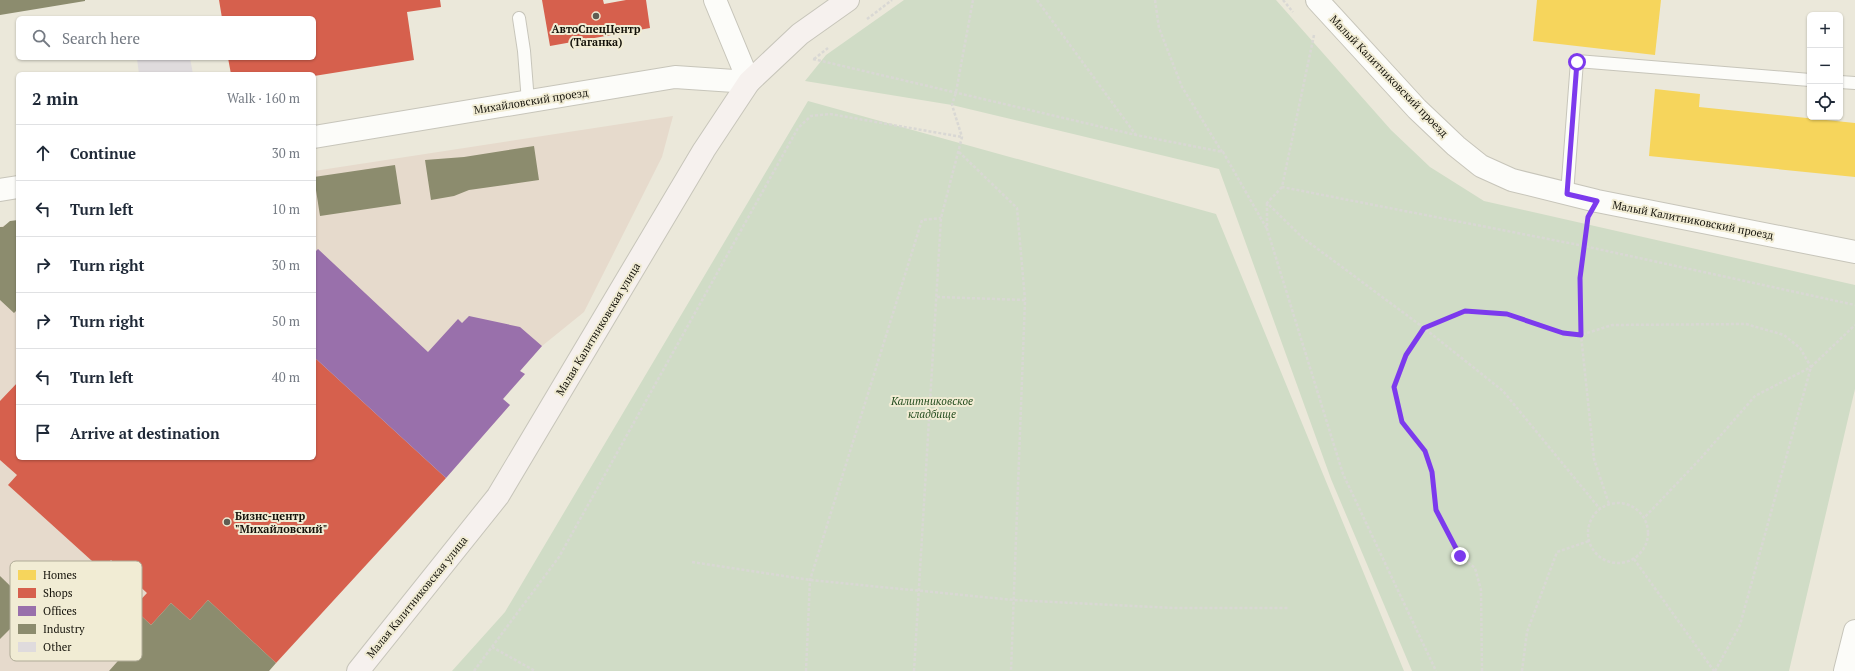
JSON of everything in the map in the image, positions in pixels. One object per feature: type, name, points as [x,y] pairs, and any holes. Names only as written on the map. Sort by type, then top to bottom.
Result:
[{"type":"street","points":[[715,0],[749,82]]},
{"type":"street","name":"Малая Калитниковская улица","points":[[358,671],[498,496],[704,150],[749,82],[800,34],[848,0]]},
{"type":"street","name":"Малый Калитниковский проезд","points":[[1317,0],[1417,109],[1456,146],[1481,166],[1512,180],[1597,201],[1855,252]]},
{"type":"street","name":"Михайловский проезд","points":[[316,137],[675,78],[749,82]]},
{"type":"street","points":[[0,190],[16,186]]},
{"type":"street","points":[[1845,671],[1855,631]]},
{"type":"lane","points":[[519,18],[524,51],[528,102]]},
{"type":"lane","points":[[1567,194],[1577,62],[1807,80]]},
{"type":"lane","points":[[1843,82],[1855,83]]},
{"type":"path","points":[[914,671],[942,218],[962,137],[952,105],[956,92],[973,0]]},
{"type":"path","points":[[1037,0],[1136,135]]},
{"type":"path","points":[[1155,0],[1159,28],[1182,87],[1268,229],[1343,474],[1436,671]]},
{"type":"path","points":[[1268,229],[1267,203],[1282,187],[1314,35]]},
{"type":"path","points":[[813,59],[1136,135],[1222,152]]},
{"type":"path","points":[[474,671],[559,557],[798,128],[811,116],[830,114],[962,137]]},
{"type":"path","points":[[958,151],[1017,208],[1025,300],[1010,671]]},
{"type":"path","points":[[1282,187],[1584,246],[1855,305]]},
{"type":"path","points":[[1597,201],[1588,217],[1580,278],[1581,335],[1594,459],[1609,504]]},
{"type":"path","points":[[1267,203],[1303,238],[1424,328],[1503,391],[1600,509]]},
{"type":"path","points":[[806,671],[810,580],[922,220],[942,218]]},
{"type":"path","points":[[937,297],[1025,300]]},
{"type":"path","points":[[1482,671],[1481,590],[1475,568],[1460,556],[1436,510],[1432,472],[1425,451],[1402,422],[1394,387],[1406,355],[1424,328],[1465,311],[1507,314],[1563,333],[1581,335],[1612,324],[1746,324],[1784,335],[1800,348],[1811,367],[1740,625],[1715,671],[1634,559]]},
{"type":"path","points":[[1644,518],[1701,458],[1755,396],[1811,367],[1855,325]]},
{"type":"path","points":[[1619,503],[1629,505],[1638,510],[1644,518],[1648,529],[1648,541],[1643,551],[1634,559],[1625,563],[1616,564],[1607,561],[1595,553],[1589,541],[1589,523],[1600,509],[1609,504],[1619,503]]},
{"type":"path","points":[[1522,671],[1527,632],[1556,552],[1589,541]]},
{"type":"path","points":[[692,562],[810,580],[1014,600],[1174,608],[1288,608]]},
{"type":"path","points":[[492,646],[535,671]]},
{"type":"shaded area","points":[[673,116],[662,157],[584,312],[542,346],[520,371],[525,374],[503,399],[510,405],[446,478],[269,671],[0,671],[0,227],[16,221],[16,460],[316,460],[316,171]]},
{"type":"green space","points":[[904,0],[1276,0],[1391,130],[1430,167],[1484,201],[1855,285],[1855,389],[1789,671],[1412,671],[1331,479],[1219,169],[952,105],[805,81],[826,55]]},
{"type":"green space","name":"Калитниковское кладбище","points":[[808,101],[1216,214],[1404,671],[452,671],[505,612]]},
{"type":"building: Homes","points":[[1537,0],[1661,0],[1655,55],[1533,41]]},
{"type":"building: Homes","points":[[1655,89],[1700,94],[1699,107],[1807,118],[1807,120],[1855,123],[1855,177],[1649,156]]},
{"type":"building: Shops","points":[[219,0],[440,0],[441,7],[407,12],[414,60],[316,76],[316,72],[231,72],[228,60],[316,60],[316,16],[222,16]]},
{"type":"building: Shops","name":"АвтоСпецЦентр (Таганка)","points":[[542,0],[603,0],[604,4],[626,0],[646,0],[650,28],[550,46]]},
{"type":"building: Shops","name":"Бизнс-центр \"Михайловский\"","points":[[316,359],[446,478],[276,663],[208,600],[190,620],[171,603],[151,625],[142,616],[142,598],[147,593],[142,588],[142,561],[92,561],[8,485],[17,475],[0,460],[0,401],[16,384],[16,460],[316,460]]},
{"type":"building: Offices","points":[[318,249],[428,352],[458,319],[462,323],[469,316],[520,327],[542,346],[520,371],[525,374],[503,399],[510,405],[446,478],[316,359],[316,251]]},
{"type":"building: Industry","points":[[0,0],[85,0],[85,1],[0,15]]},
{"type":"building: Industry","points":[[534,146],[539,180],[469,190],[454,196],[431,200],[425,160],[464,157]]},
{"type":"building: Industry","points":[[395,165],[401,204],[320,216],[316,190],[316,177]]},
{"type":"building: Industry","points":[[16,220],[16,311],[14,313],[0,300],[0,227],[3,227],[10,221]]},
{"type":"building: Industry","points":[[0,576],[10,586],[10,629],[0,639]]},
{"type":"building: Industry","points":[[208,600],[276,663],[269,671],[109,671],[118,661],[142,661],[142,617],[151,625],[171,603],[190,620]]},
{"type":"building: Other","points":[[137,60],[190,60],[193,72],[139,72]]},
{"type":"place","name":"АвтоСпецЦентр (Таганка)","points":[[596,16]]},
{"type":"place","name":"Бизнс-центр \"Михайловский\"","points":[[227,522]]},
{"type":"route","points":[[1460,556],[1436,510],[1432,472],[1425,451],[1402,422],[1394,387],[1406,355],[1424,328],[1465,311],[1507,314],[1563,333],[1581,335],[1580,278],[1588,217],[1597,201],[1567,194],[1577,62]]}]
